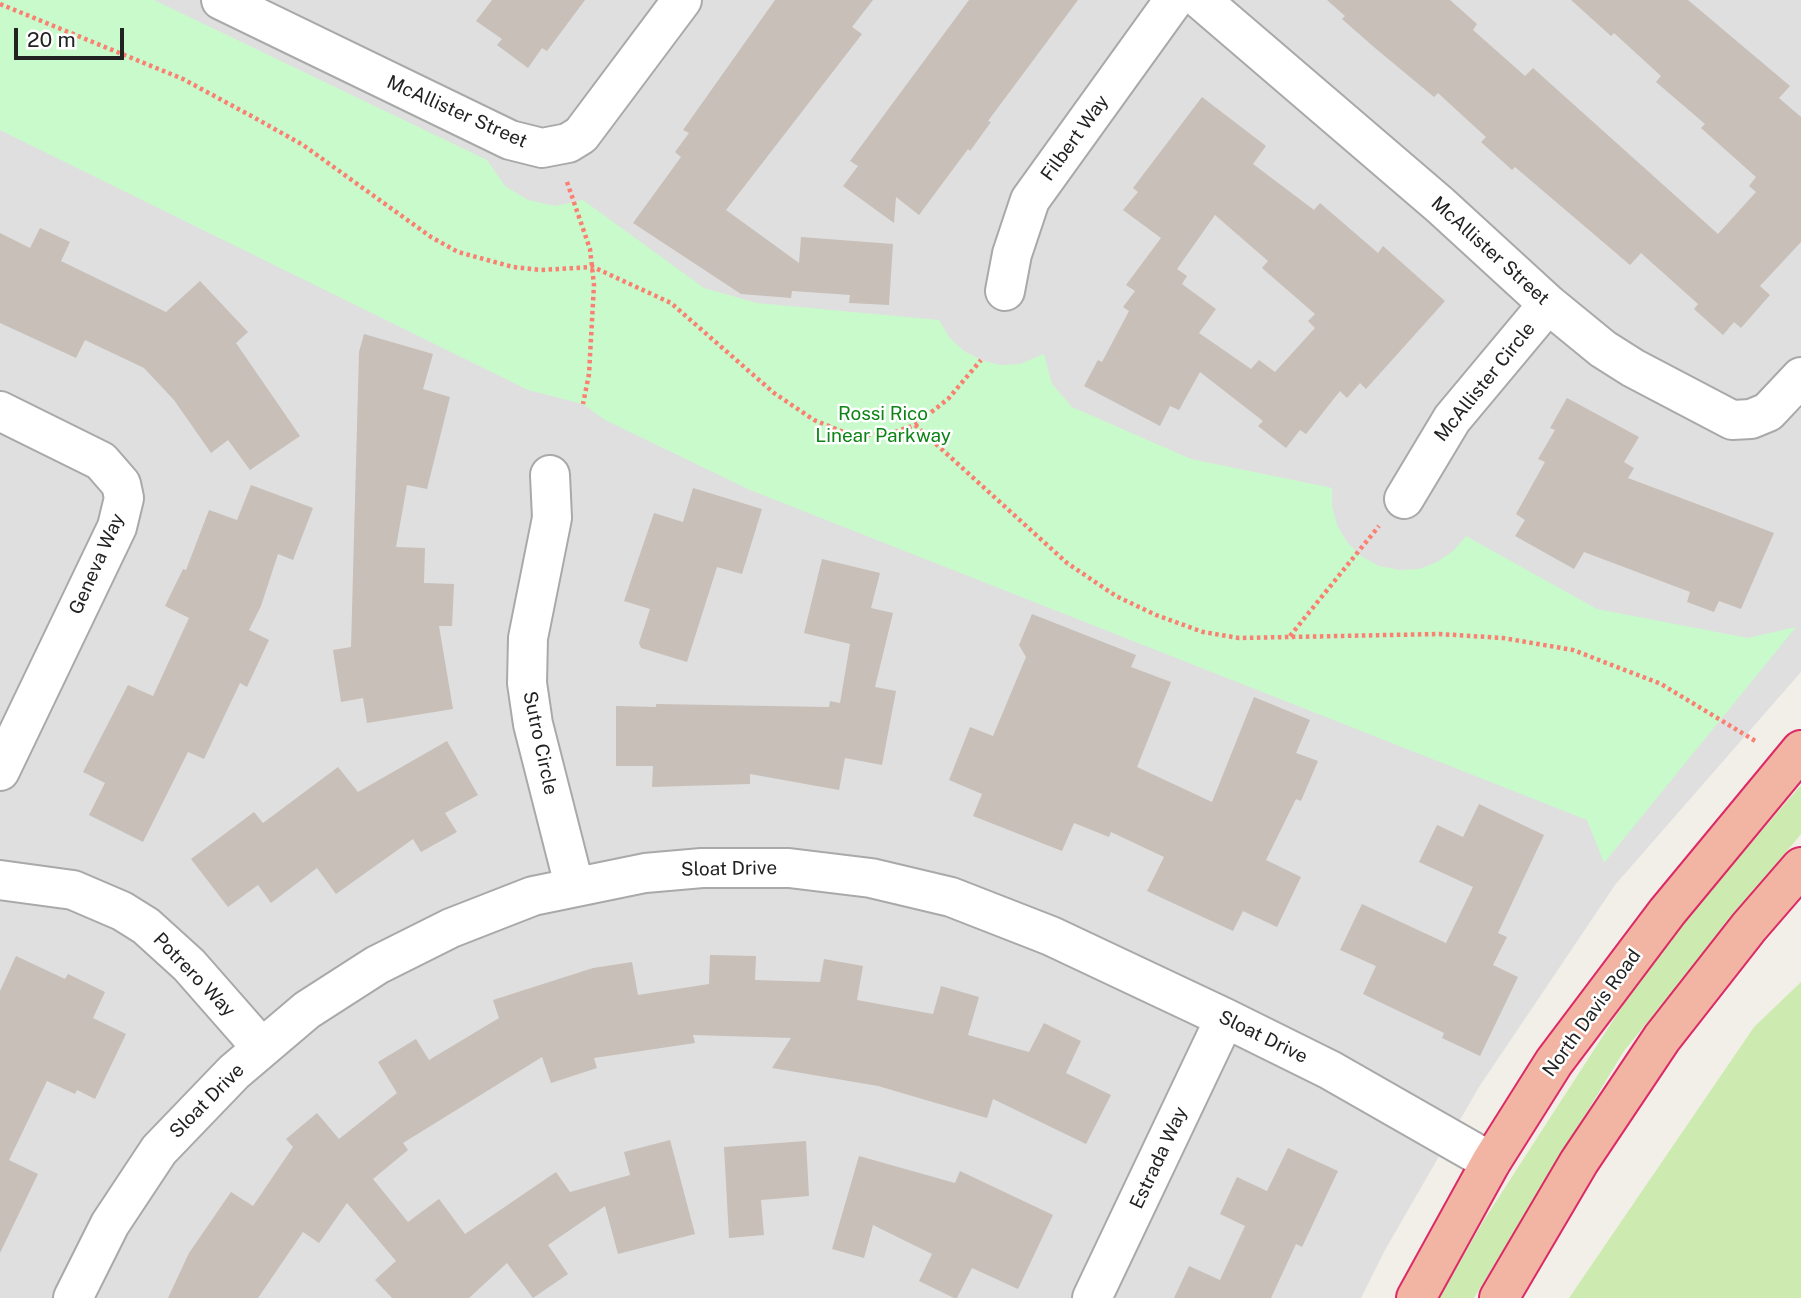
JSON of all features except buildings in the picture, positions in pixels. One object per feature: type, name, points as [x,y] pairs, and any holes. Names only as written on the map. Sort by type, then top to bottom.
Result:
[{"type":"highway","name":"North Davis Road","points":[[1416,1298],[1492,1162],[1554,1062],[1607,989],[1801,750]]},
{"type":"highway","points":[[1499,1298],[1579,1162],[1662,1038],[1749,927],[1801,867]]},
{"type":"street","name":"McAllister Street","points":[[221,0],[510,139],[542,148],[568,143],[580,135],[682,0]]},
{"type":"street","name":"Filbert Way","points":[[1005,291],[1012,254],[1030,200],[1174,0]]},
{"type":"street","name":"McAllister Street","points":[[1201,0],[1366,141],[1548,304],[1603,349],[1633,368],[1732,420],[1751,419],[1768,412],[1801,377]]},
{"type":"street","name":"McAllister Circle","points":[[1404,499],[1452,419],[1548,304]]},
{"type":"street","name":"Geneva Way","points":[[0,411],[101,461],[121,484],[124,498],[117,527],[0,771]]},
{"type":"street","name":"Sutro Circle","points":[[550,475],[552,518],[528,638],[527,683],[533,724],[574,885]]},
{"type":"street","name":"Sloat Drive","points":[[73,1298],[110,1224],[159,1150],[183,1122],[261,1047],[328,996],[414,946],[494,910],[574,885],[645,873],[724,867],[789,868],[871,878],[951,897],[998,914],[1225,1018],[1330,1070],[1492,1162]]},
{"type":"street","name":"Potrero Way","points":[[0,880],[73,890],[122,911],[146,926],[189,965],[261,1047]]},
{"type":"street","name":"Estrada Way","points":[[1092,1298],[1225,1018]]},
{"type":"path","points":[[0,4],[183,79],[303,145],[431,237],[458,252],[513,267],[541,270],[593,267],[671,303],[774,393],[814,420],[841,431],[867,435],[892,433],[915,425],[948,399],[981,360]]},
{"type":"path","points":[[574,203],[588,240],[593,267],[591,347],[583,404]]},
{"type":"path","points":[[915,425],[1067,563],[1116,596],[1156,615],[1203,632],[1239,638],[1438,634],[1503,638],[1573,650],[1661,684],[1756,742]]},
{"type":"path","points":[[1290,636],[1356,551],[1404,499]]},
{"type":"shaded area","points":[[0,0],[1801,0],[1801,672],[1615,885],[1479,1087],[1385,1250],[1361,1298],[0,1298]]},
{"type":"green space","name":"Rossi Rico Linear Parkway","points":[[0,0],[154,0],[487,160],[505,186],[528,200],[555,206],[583,200],[704,288],[757,303],[939,320],[949,337],[964,351],[981,360],[1001,365],[1020,364],[1044,354],[1052,384],[1072,407],[1191,459],[1332,488],[1332,506],[1337,525],[1347,542],[1361,556],[1379,566],[1399,570],[1419,569],[1437,562],[1453,551],[1466,536],[1597,609],[1748,638],[1796,627],[1604,863],[1587,820],[750,490],[605,420],[583,404],[528,390],[0,130]]},
{"type":"green space","points":[[1801,785],[1801,834],[1624,1051],[1474,1298],[1439,1298],[1484,1220],[1643,974],[1695,908]]},
{"type":"green space","points":[[1801,982],[1801,1298],[1569,1298],[1754,1027]]}]
